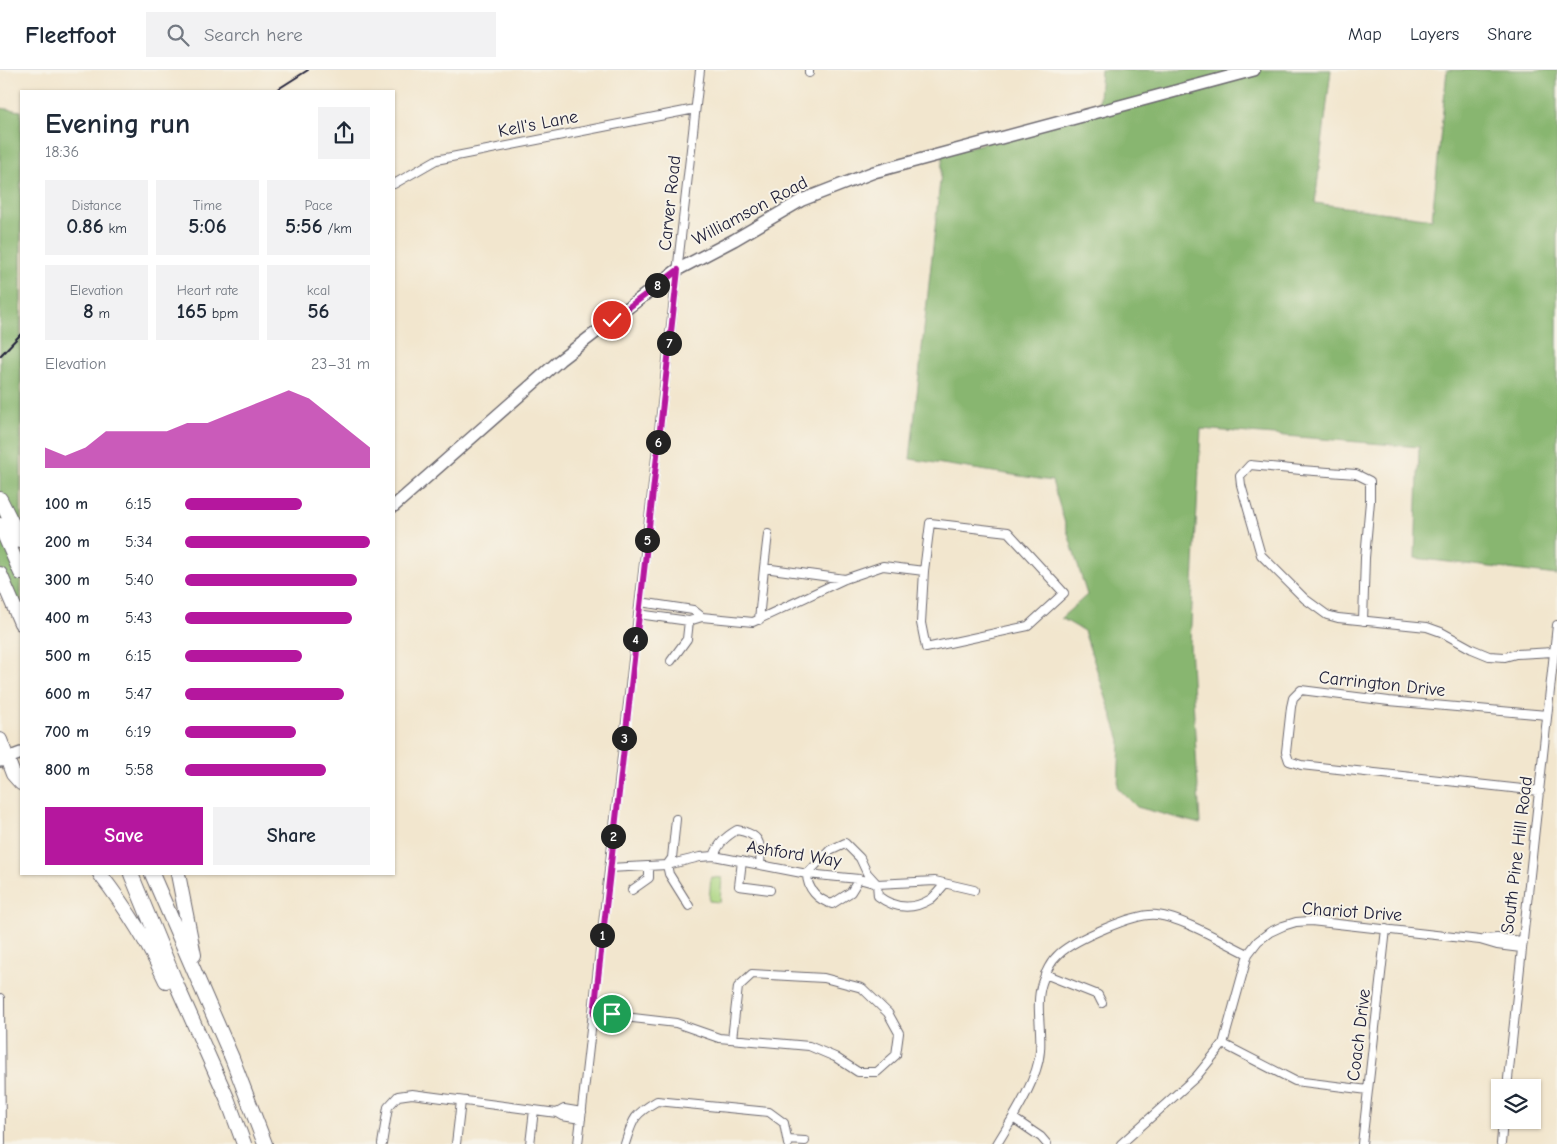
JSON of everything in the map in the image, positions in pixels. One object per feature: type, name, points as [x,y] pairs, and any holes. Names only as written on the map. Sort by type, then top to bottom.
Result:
[{"type":"highway","points":[[0,499],[20,539]]},
{"type":"highway","points":[[0,525],[20,571]]},
{"type":"highway","points":[[0,574],[20,621]]},
{"type":"highway","points":[[0,740],[4,760],[20,782]]},
{"type":"highway","points":[[101,875],[120,900],[154,955],[194,1040],[227,1098]]},
{"type":"highway","points":[[131,875],[178,988],[227,1098],[244,1144]]},
{"type":"highway","points":[[152,875],[236,1067],[265,1144]]},
{"type":"highway","points":[[178,875],[202,987]]},
{"type":"main road","name":"Williamson Road","points":[[395,505],[560,360],[678,270],[802,200],[874,172],[1254,70]]},
{"type":"main road","points":[[4,760],[20,753]]},
{"type":"street","name":"Carver Road","points":[[578,1144],[596,1014],[609,868],[700,70]]},
{"type":"street","name":"Kell's Lane","points":[[395,183],[436,160],[695,110]]},
{"type":"street","points":[[1363,621],[1370,482],[1356,474],[1250,465],[1240,476],[1241,485],[1261,555],[1305,599],[1327,615],[1363,621],[1428,627],[1488,656],[1505,657],[1516,654],[1553,652]]},
{"type":"street","points":[[930,523],[1008,532],[1064,593],[1028,626],[926,648],[920,623],[924,571],[930,523]]},
{"type":"street","points":[[759,620],[768,534]]},
{"type":"street","points":[[640,602],[693,610],[702,616],[753,622],[845,579],[883,566],[924,571]]},
{"type":"street","points":[[764,568],[845,579]]},
{"type":"street","points":[[638,614],[689,621],[702,616]]},
{"type":"street","points":[[671,661],[687,639],[689,621]]},
{"type":"street","name":"South Pine Hill Road","points":[[1508,1079],[1557,625]]},
{"type":"street","name":"Carrington Drive","points":[[1540,791],[1301,765],[1290,760],[1286,752],[1293,698],[1302,690],[1389,701],[1547,716]]},
{"type":"street","points":[[676,819],[672,858],[667,865],[669,874],[690,906]]},
{"type":"street","points":[[714,856],[719,844],[727,836],[737,830],[750,832],[758,842],[761,852],[760,865]]},
{"type":"street","points":[[859,880],[851,892],[832,904],[823,902],[812,890],[807,884],[807,874],[830,850],[845,844],[860,858],[867,873],[877,884],[878,896],[890,905],[905,907],[919,904],[932,898],[945,884]]},
{"type":"street","name":"Ashford Way","points":[[609,868],[667,865],[700,857],[714,856],[807,874],[877,884],[935,881],[974,890]]},
{"type":"street","points":[[742,861],[739,886],[770,890]]},
{"type":"street","points":[[632,890],[648,878],[649,866]]},
{"type":"street","points":[[997,1144],[1013,1118],[1038,1067],[1040,1036],[1039,996],[1050,963],[1059,953],[1071,945],[1105,929],[1140,916],[1156,915],[1174,920],[1248,954]]},
{"type":"street","name":"Chariot Drive","points":[[1121,1144],[1196,1077],[1223,1044],[1248,954],[1270,932],[1296,922],[1311,921],[1480,940],[1497,938],[1522,945]]},
{"type":"street","name":"Coach Drive","points":[[1362,1144],[1386,929]]},
{"type":"street","points":[[596,1014],[612,1018],[676,1022],[719,1038],[809,1046],[835,1057],[858,1072],[877,1072],[896,1055],[899,1033],[888,1013],[862,988],[824,978],[752,974],[738,987],[732,1039]]},
{"type":"street","points":[[1045,974],[1098,994],[1102,1003]]},
{"type":"street","points":[[0,998],[1,1144]]},
{"type":"street","points":[[1223,1044],[1295,1081],[1368,1090]]},
{"type":"street","points":[[382,1144],[388,1107],[398,1096],[412,1094],[557,1113],[564,1109],[582,1116]]},
{"type":"street","points":[[456,1144],[461,1101]]},
{"type":"street","points":[[625,1144],[633,1119],[644,1108],[657,1102],[769,1112],[784,1122],[788,1142],[805,1141]]},
{"type":"street","points":[[530,1144],[534,1110]]},
{"type":"street","points":[[1013,1118],[1041,1137],[1047,1144]]},
{"type":"street","points":[[1501,1144],[1503,1129]]},
{"type":"green space","points":[[1101,70],[1331,70],[1315,203],[1432,219],[1447,70],[1557,70],[1557,575],[1415,558],[1419,447],[1201,429],[1190,644],[1200,824],[1137,807],[1118,788],[1120,740],[1084,631],[1061,618],[1087,595],[1052,481],[910,459],[943,154],[1098,113]]},
{"type":"green space","points":[[0,108],[20,111],[20,609],[0,568]]},
{"type":"green space","points":[[711,877],[722,878],[720,902],[709,901]]},
{"type":"railway","points":[[277,90],[308,70]]},
{"type":"railway","points":[[0,356],[20,335]]},
{"type":"route","points":[[612,320],[678,270],[594,1014],[599,1015],[602,1012],[612,1014]]}]
